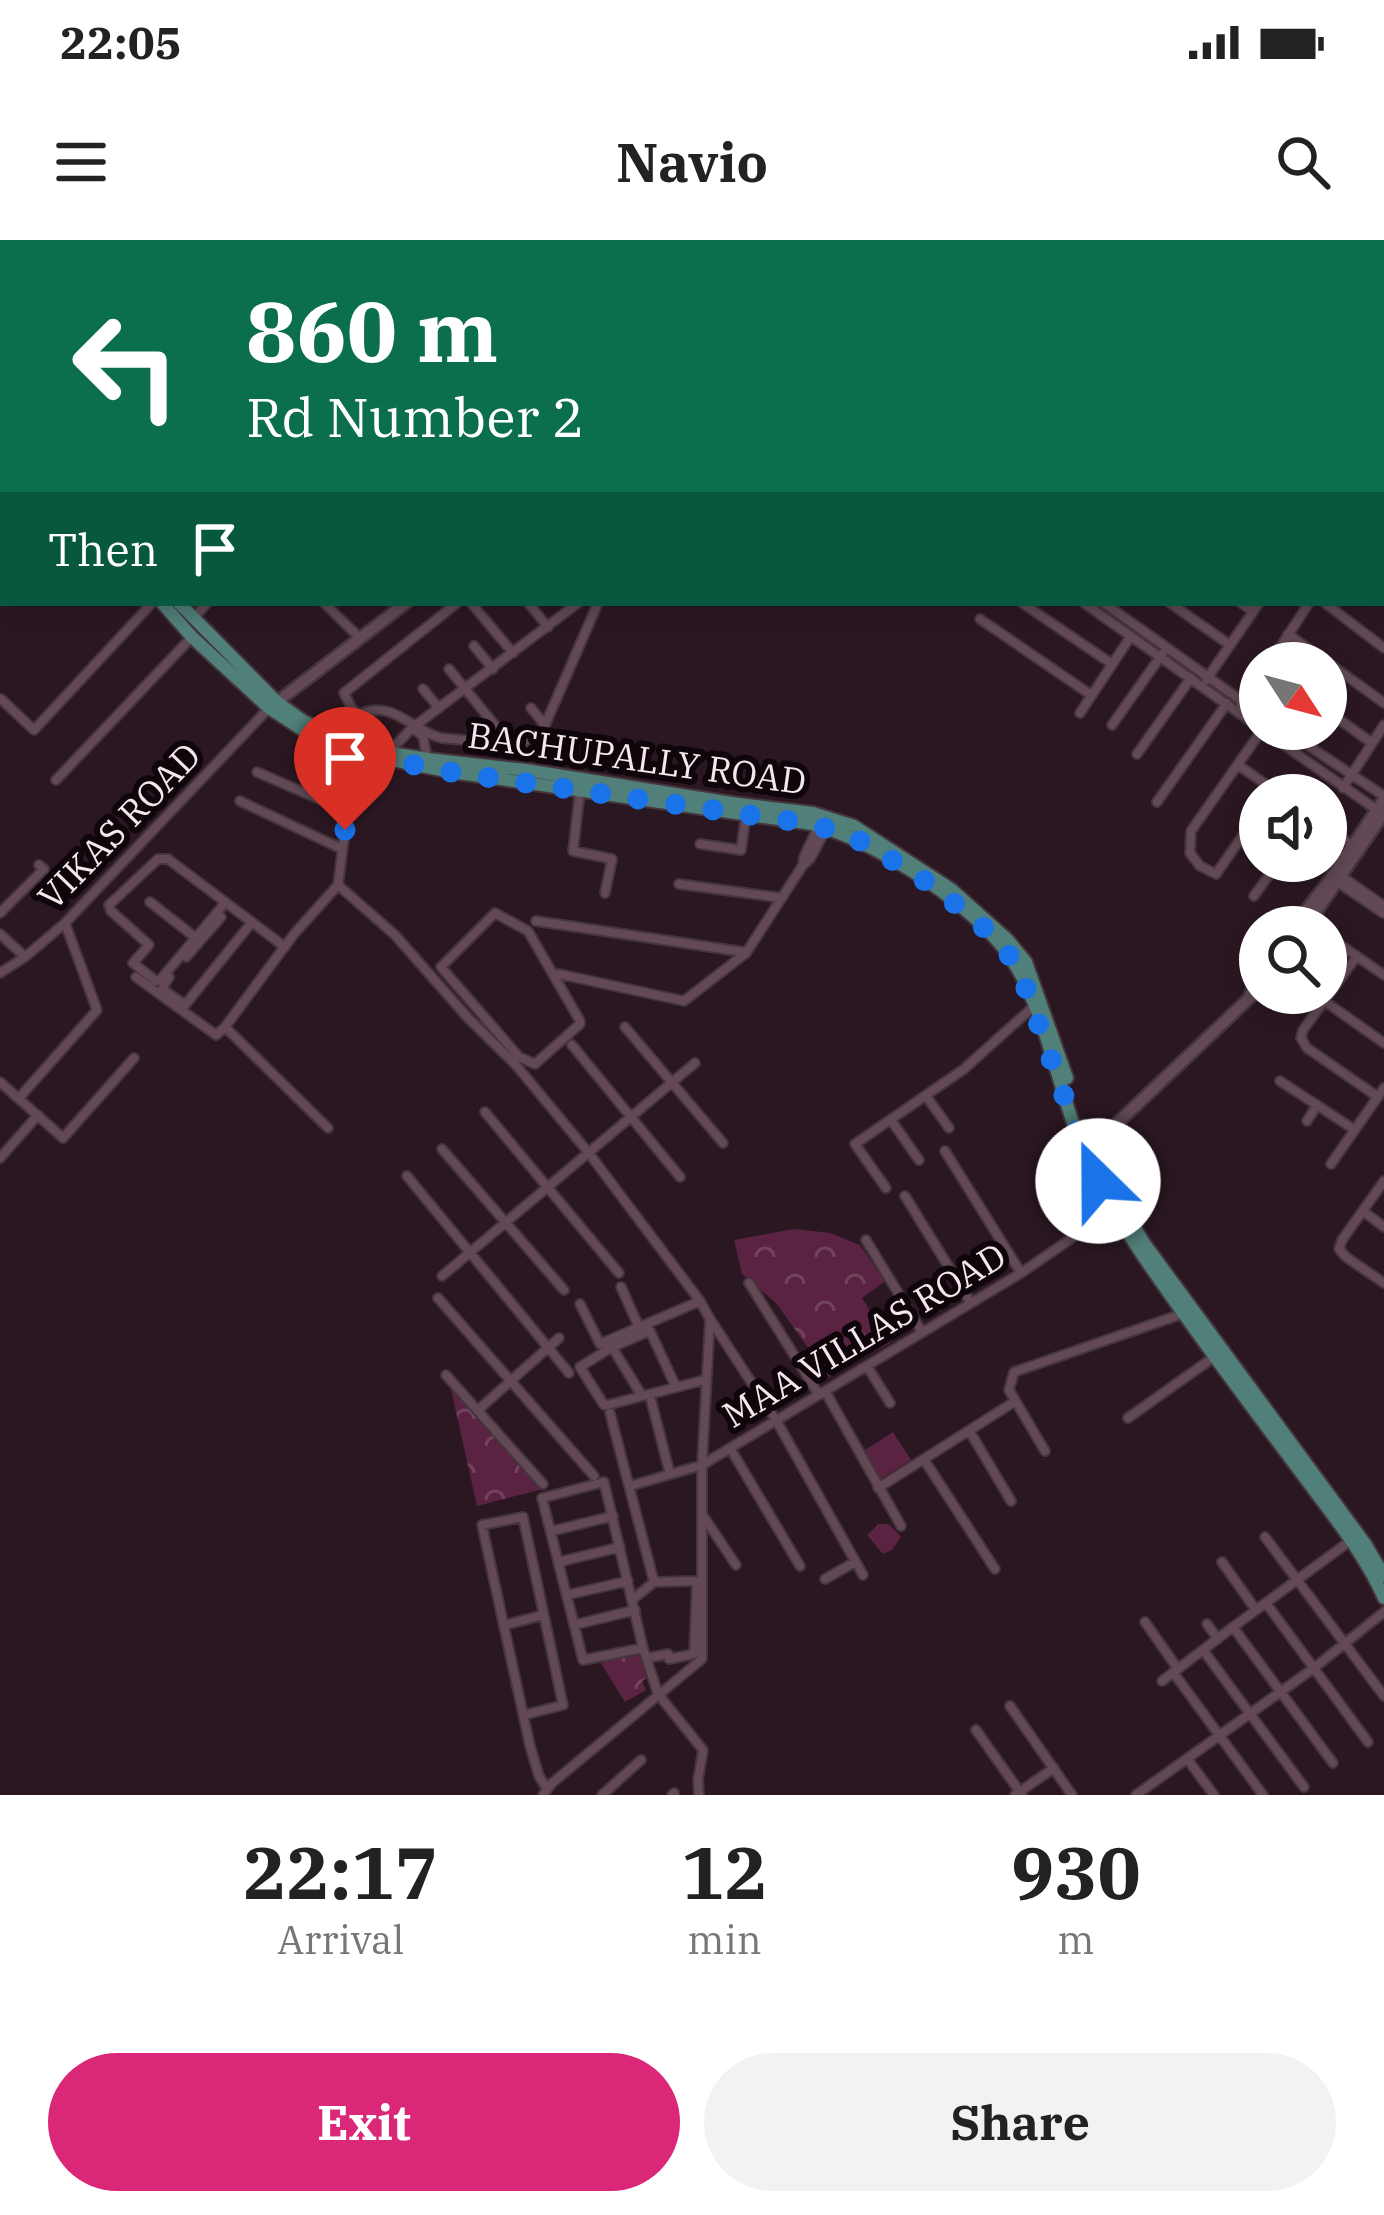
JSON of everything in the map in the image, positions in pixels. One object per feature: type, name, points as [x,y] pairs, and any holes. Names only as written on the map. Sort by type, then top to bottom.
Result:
[{"type":"main road","points":[[164,606],[192,637],[273,705]]},
{"type":"main road","points":[[182,606],[273,705]]},
{"type":"main road","name":"BACHUPALLY ROAD","points":[[273,705],[315,738],[343,751],[813,813],[854,826],[977,909],[1026,962],[1092,1147],[1144,1243],[1384,1576]]},
{"type":"main road","name":"BACHUPALLY ROAD","points":[[273,705],[339,739],[389,752],[580,790],[823,827],[872,847],[975,919],[1018,966],[1084,1152],[1113,1210],[1214,1357],[1352,1540],[1384,1598]]},
{"type":"street","points":[[2,699],[34,730],[149,606]]},
{"type":"street","points":[[194,618],[204,606]]},
{"type":"street","points":[[327,606],[360,638]]},
{"type":"street","points":[[273,705],[402,606]]},
{"type":"street","points":[[428,759],[423,736],[393,711],[374,708],[359,714],[344,693],[453,606]]},
{"type":"street","points":[[474,606],[513,653]]},
{"type":"street","points":[[531,606],[548,627]]},
{"type":"street","points":[[413,727],[441,738],[520,745],[545,725],[597,606]]},
{"type":"street","points":[[1026,606],[1112,664]]},
{"type":"street","points":[[1088,606],[1239,705]]},
{"type":"street","points":[[1103,616],[1108,606]]},
{"type":"street","points":[[1111,606],[1191,678],[1204,682],[1227,703],[1239,706]]},
{"type":"street","points":[[1173,606],[1229,645]]},
{"type":"street","points":[[1283,642],[1308,606]]},
{"type":"street","points":[[1329,606],[1384,648]]},
{"type":"street","points":[[389,752],[413,727],[548,627],[565,607]]},
{"type":"street","points":[[1204,682],[1255,607]]},
{"type":"street","points":[[980,619],[1091,695]]},
{"type":"street","points":[[1288,634],[1299,642]]},
{"type":"street","points":[[1080,712],[1131,636]]},
{"type":"street","points":[[56,780],[192,637]]},
{"type":"street","points":[[474,646],[493,669]]},
{"type":"street","points":[[1112,725],[1163,652]]},
{"type":"street","points":[[449,669],[511,745]]},
{"type":"street","points":[[551,676],[561,689]]},
{"type":"street","points":[[1347,676],[1384,703]]},
{"type":"street","points":[[1137,754],[1191,678]]},
{"type":"street","points":[[423,688],[439,708]]},
{"type":"street","points":[[1157,802],[1227,703]]},
{"type":"street","name":"VIKAS ROAD","points":[[0,973],[65,922],[273,705]]},
{"type":"street","points":[[531,709],[545,725]]},
{"type":"street","points":[[1347,725],[1372,743]]},
{"type":"street","points":[[1347,782],[1384,725]]},
{"type":"street","points":[[1239,842],[1216,874],[1199,866],[1190,853],[1191,831],[1248,750]]},
{"type":"street","points":[[1290,750],[1324,774]]},
{"type":"street","points":[[1314,750],[1352,775],[1382,806]]},
{"type":"street","points":[[136,977],[216,1035],[225,1028],[338,885],[345,810],[343,751]]},
{"type":"street","points":[[1238,765],[1250,774]]},
{"type":"street","points":[[257,772],[345,810]]},
{"type":"street","points":[[580,790],[573,851],[612,859],[605,892]]},
{"type":"street","points":[[1347,790],[1382,806]]},
{"type":"street","points":[[240,801],[343,849]]},
{"type":"street","points":[[1347,858],[1382,806]]},
{"type":"street","points":[[1347,861],[1382,806]]},
{"type":"street","points":[[700,844],[741,850],[746,813]]},
{"type":"street","points":[[559,974],[684,1000],[746,953],[810,859],[823,827]]},
{"type":"street","points":[[1347,842],[1353,846]]},
{"type":"street","points":[[226,903],[156,981],[134,963],[149,945],[110,905],[158,859],[168,860],[252,922],[285,947]]},
{"type":"street","points":[[0,914],[44,869],[39,866]]},
{"type":"street","points":[[1254,896],[1264,882]]},
{"type":"street","points":[[1344,882],[1383,910]]},
{"type":"street","points":[[679,884],[783,898]]},
{"type":"street","points":[[338,885],[386,926],[469,1018],[517,1060],[535,1064],[580,1021],[527,932],[492,914],[441,967],[478,1009],[517,1060],[588,1152],[700,1301],[778,1423],[862,1575]]},
{"type":"street","points":[[150,902],[196,938]]},
{"type":"street","points":[[221,917],[161,986],[182,1004],[252,922]]},
{"type":"street","points":[[536,921],[746,953]]},
{"type":"street","points":[[19,1098],[97,1010],[65,922]]},
{"type":"street","points":[[0,934],[25,957]]},
{"type":"street","points":[[1347,949],[1384,975]]},
{"type":"street","points":[[1347,970],[1357,956]]},
{"type":"street","points":[[439,985],[448,976]]},
{"type":"street","points":[[886,1188],[856,1144],[964,1070],[1034,1007]]},
{"type":"street","points":[[1092,1147],[1239,1007]]},
{"type":"street","points":[[469,1018],[478,1009]]},
{"type":"street","points":[[1315,1014],[1303,1030],[1302,1043],[1381,1092],[1331,1164]]},
{"type":"street","points":[[1343,1014],[1384,1043]]},
{"type":"street","points":[[225,1028],[328,1129]]},
{"type":"street","points":[[625,1028],[723,1143]]},
{"type":"street","points":[[572,1045],[680,1177]]},
{"type":"street","points":[[0,1082],[63,1138],[134,1058]]},
{"type":"street","points":[[442,1276],[695,1063]]},
{"type":"street","points":[[1280,1081],[1355,1130]]},
{"type":"street","points":[[926,1096],[949,1128]]},
{"type":"street","points":[[1307,1121],[1317,1105]]},
{"type":"street","points":[[484,1112],[620,1273]]},
{"type":"street","points":[[0,1158],[38,1115]]},
{"type":"street","points":[[891,1120],[919,1160]]},
{"type":"street","points":[[442,1149],[564,1290]]},
{"type":"street","points":[[945,1151],[1021,1273]]},
{"type":"street","points":[[407,1176],[569,1373]]},
{"type":"street","points":[[1384,1180],[1340,1249],[1384,1283]]},
{"type":"street","points":[[904,1196],[971,1304]]},
{"type":"street","name":"MAA VILLAS ROAD","points":[[630,1486],[702,1465],[778,1423],[1021,1273],[1113,1210]]},
{"type":"street","points":[[1363,1211],[1384,1227]]},
{"type":"street","points":[[866,1240],[922,1332]]},
{"type":"street","points":[[749,1283],[901,1526]]},
{"type":"street","points":[[621,1287],[639,1327]]},
{"type":"street","points":[[438,1298],[595,1476]]},
{"type":"street","points":[[580,1304],[600,1344],[700,1301]]},
{"type":"street","points":[[1045,1451],[1009,1390],[1014,1372],[1183,1313]]},
{"type":"street","points":[[524,1715],[563,1705],[523,1517],[482,1525],[530,1747],[545,1792],[702,1659],[702,1465],[710,1319]]},
{"type":"street","points":[[676,1387],[650,1331],[580,1367],[607,1405],[705,1380]]},
{"type":"street","points":[[478,1410],[559,1338]]},
{"type":"street","points":[[612,1347],[646,1398],[670,1474]]},
{"type":"street","points":[[1128,1418],[1214,1357]]},
{"type":"street","points":[[868,1366],[890,1403]]},
{"type":"street","points":[[446,1375],[543,1484]]},
{"type":"street","points":[[878,1488],[1014,1402]]},
{"type":"street","points":[[610,1413],[654,1582]]},
{"type":"street","points":[[970,1432],[1011,1501]]},
{"type":"street","points":[[730,1448],[800,1566]]},
{"type":"street","points":[[925,1461],[995,1569]]},
{"type":"street","points":[[699,1795],[703,1750],[658,1694],[645,1653],[604,1482],[542,1498],[583,1660],[645,1653],[666,1654],[668,1659],[694,1654],[700,1580]]},
{"type":"street","points":[[701,1513],[736,1565]]},
{"type":"street","points":[[552,1532],[613,1516]]},
{"type":"street","points":[[1265,1537],[1384,1696]]},
{"type":"street","points":[[1162,1681],[1352,1540]]},
{"type":"street","points":[[560,1562],[620,1547]]},
{"type":"street","points":[[825,1579],[856,1562]]},
{"type":"street","points":[[1222,1562],[1256,1610]]},
{"type":"street","points":[[567,1595],[628,1580]]},
{"type":"street","points":[[633,1599],[654,1582],[700,1580]]},
{"type":"street","points":[[1266,1603],[1368,1742]]},
{"type":"street","points":[[574,1625],[635,1610]]},
{"type":"street","points":[[1136,1795],[1384,1612]]},
{"type":"street","points":[[505,1625],[543,1616]]},
{"type":"street","points":[[1145,1622],[1263,1795]]},
{"type":"street","points":[[1207,1624],[1218,1639]]},
{"type":"street","points":[[1233,1627],[1333,1763]]},
{"type":"street","points":[[1204,1650],[1304,1787]]},
{"type":"street","points":[[1010,1706],[1072,1795]]},
{"type":"street","points":[[976,1730],[1019,1794],[1054,1768]]},
{"type":"street","points":[[606,1794],[641,1760]]},
{"type":"street","points":[[1188,1760],[1214,1795]]},
{"type":"green space","points":[[794,1229],[830,1233],[860,1245],[885,1281],[862,1298],[890,1343],[829,1377],[776,1303],[742,1274],[734,1240]]},
{"type":"green space","points":[[450,1385],[543,1489],[477,1506]]},
{"type":"green space","points":[[893,1432],[911,1460],[880,1479],[862,1452]]},
{"type":"green space","points":[[879,1524],[889,1524],[901,1537],[883,1554],[867,1535]]},
{"type":"green space","points":[[639,1651],[649,1677],[642,1681],[646,1690],[625,1702],[600,1662]]},
{"type":"route","points":[[345,830],[343,751],[451,772],[812,824],[853,837],[917,875],[975,919],[1018,966],[1098,1181]]}]
